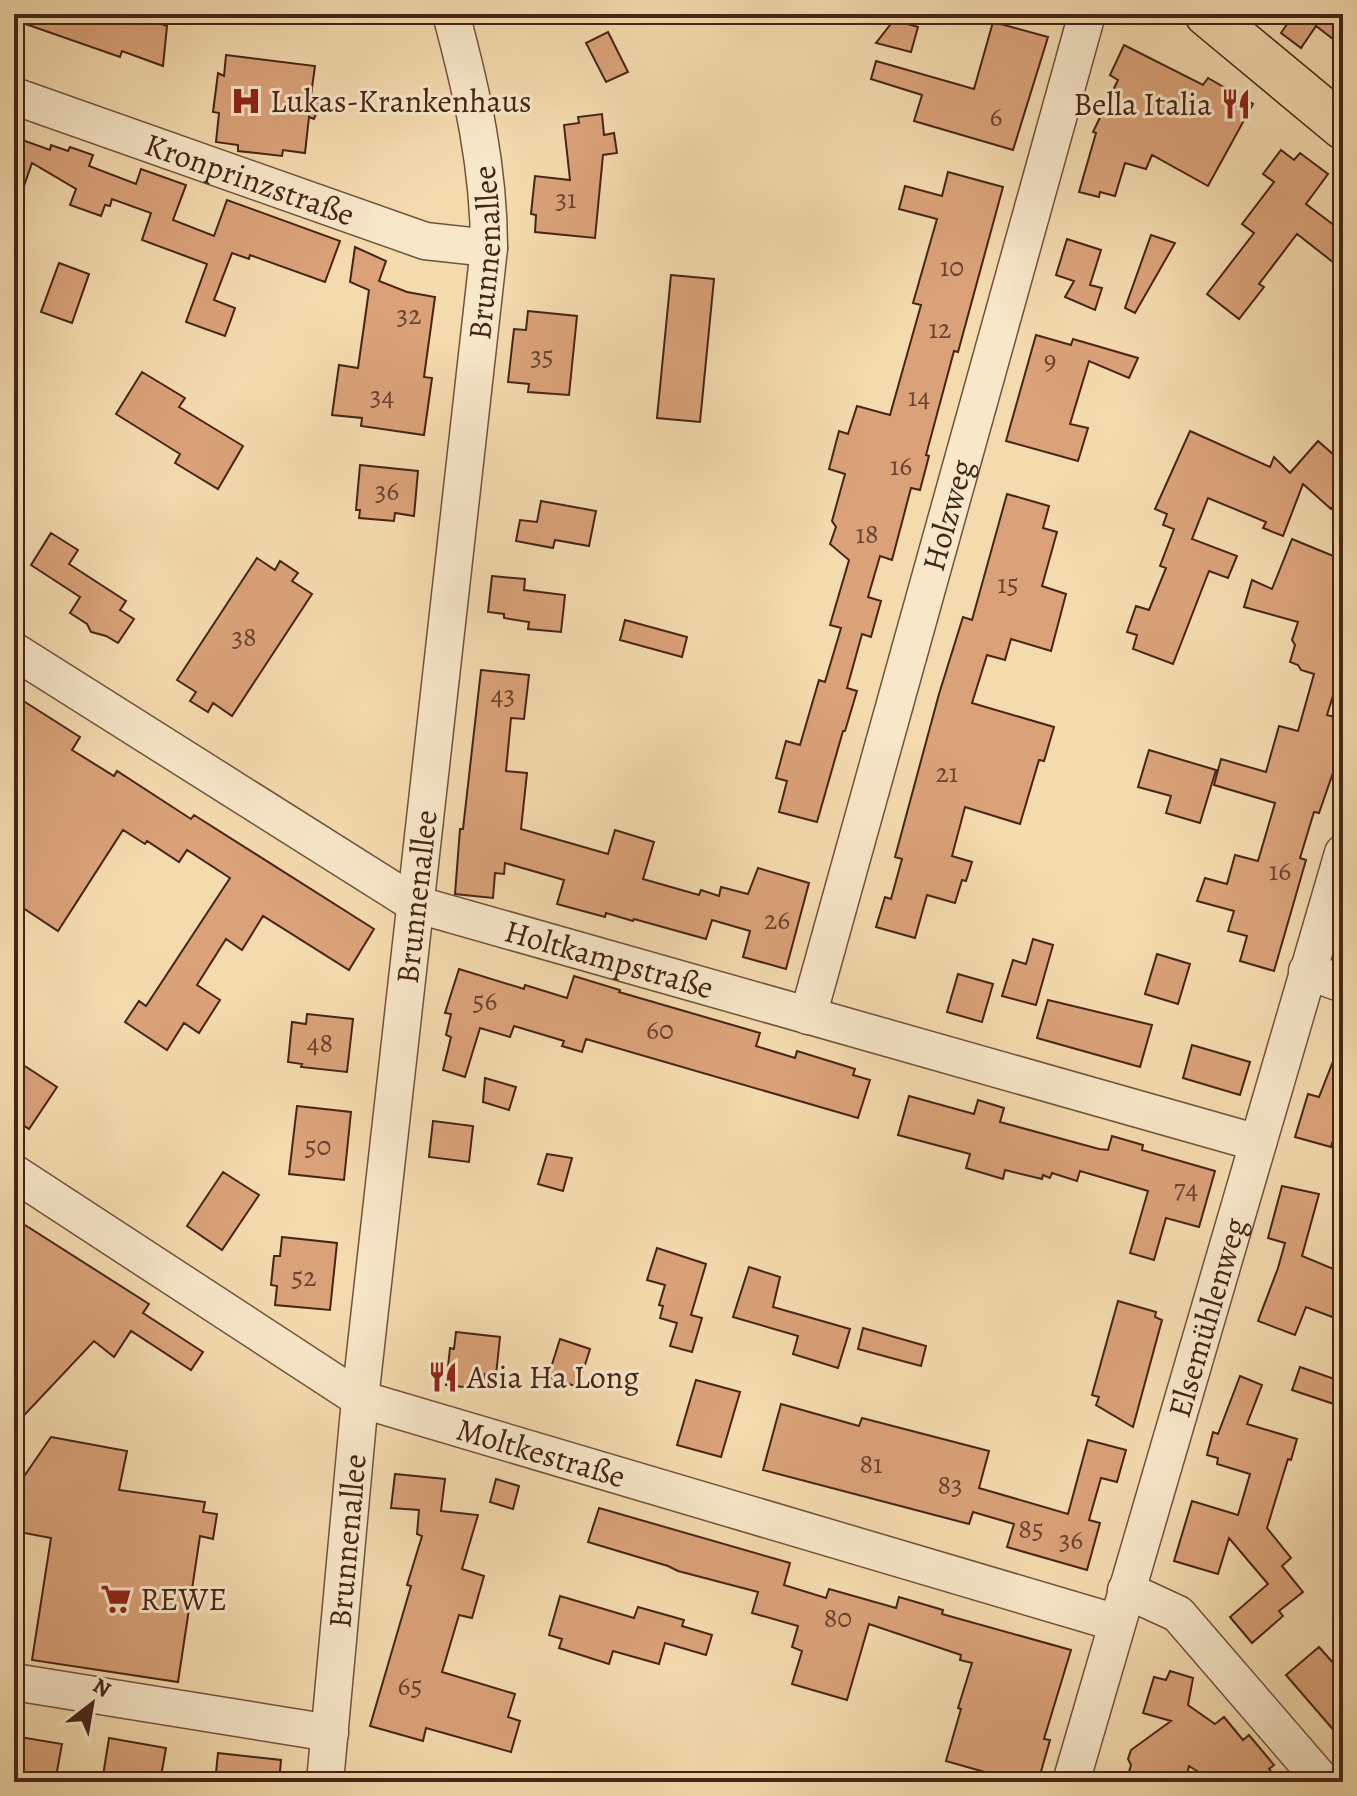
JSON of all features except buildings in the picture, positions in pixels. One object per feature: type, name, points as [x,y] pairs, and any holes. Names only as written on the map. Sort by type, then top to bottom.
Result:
[{"type":"main road","points":[[1207,14],[1343,127]]},
{"type":"street","name":"Brunnenallee","points":[[325,1782],[360,1399],[489,248],[483,148],[451,14]]},
{"type":"street","name":"Holzweg","points":[[808,1016],[1087,14]]},
{"type":"street","name":"Kronprinzstraße","points":[[14,96],[425,241],[489,248]]},
{"type":"street","name":"Holtkampstraße","points":[[14,651],[415,904],[1258,1143]]},
{"type":"street","name":"Elsemühlenweg","points":[[1071,1782],[1343,853]]},
{"type":"street","points":[[1307,971],[1343,984]]},
{"type":"street","name":"Moltkestraße","points":[[14,1173],[360,1399],[1122,1607],[1178,1614],[1323,1782]]},
{"type":"street","points":[[14,1682],[330,1733]]},
{"type":"place","name":"Lukas-Krankenhaus","points":[[246,101]]},
{"type":"place","name":"Bella Italia","points":[[1236,104]]},
{"type":"place","name":"Asia Ha Long","points":[[443,1377]]},
{"type":"place","name":"REWE","points":[[116,1599]]}]
